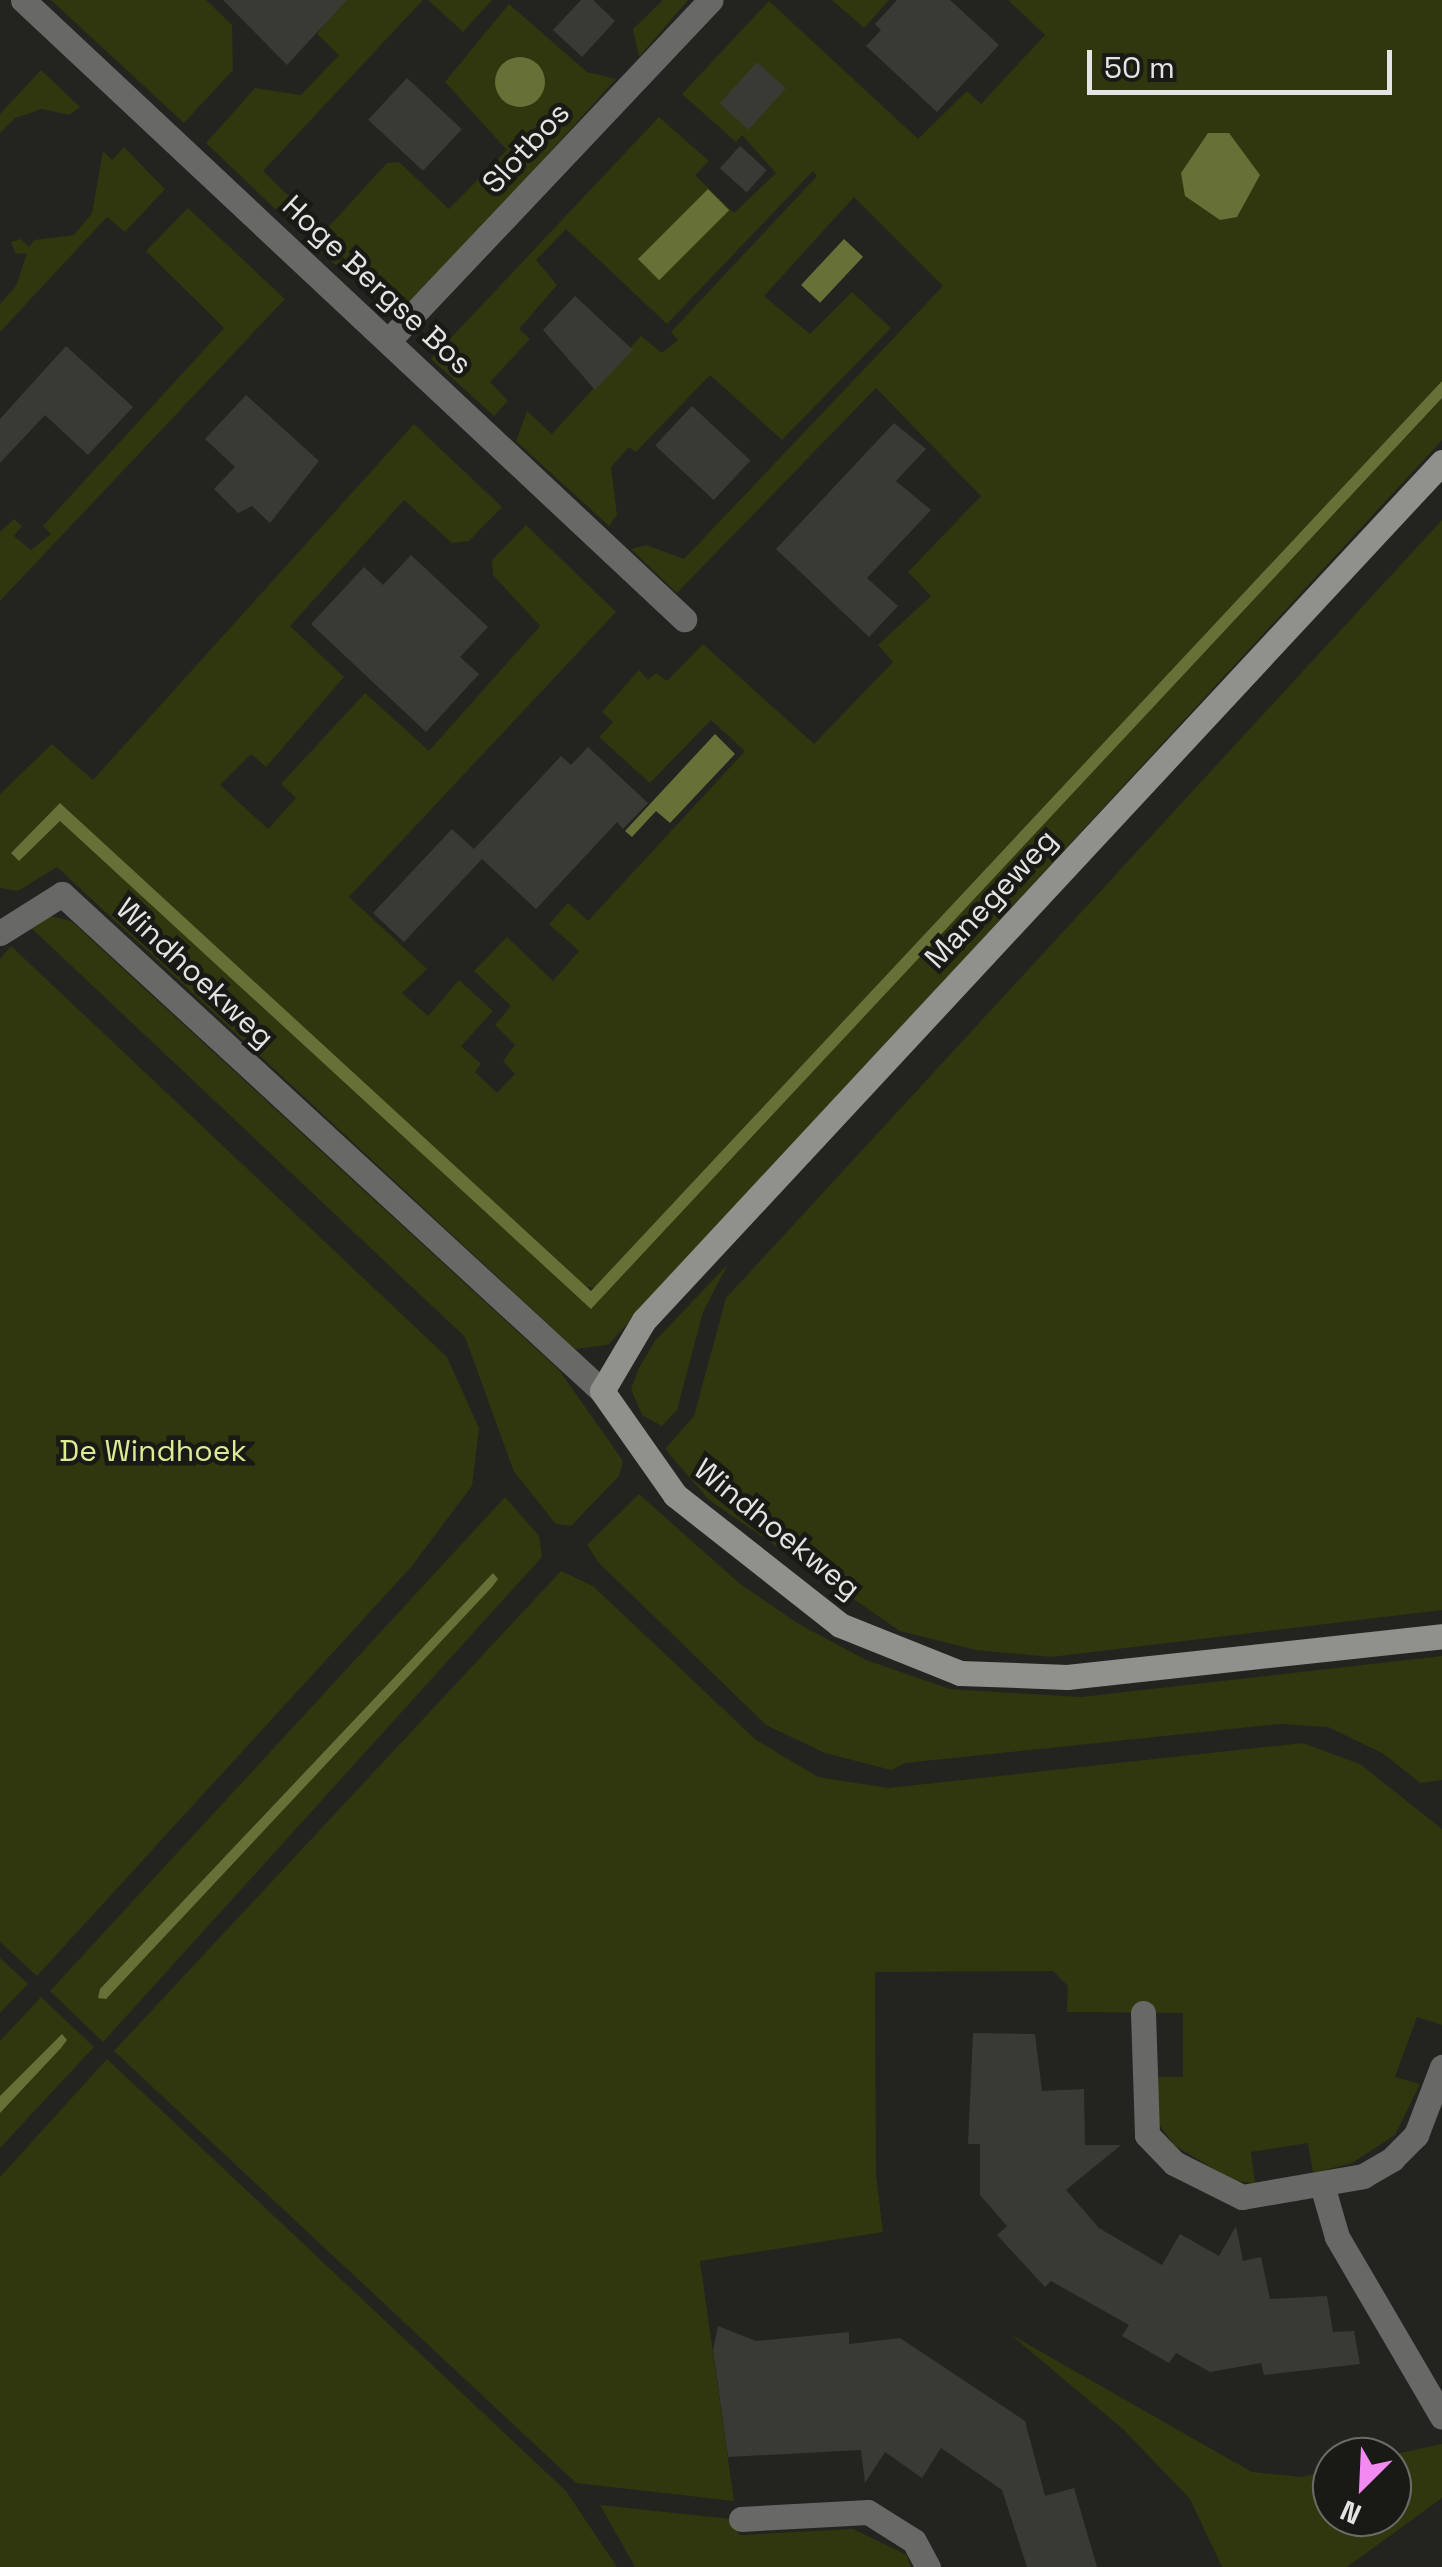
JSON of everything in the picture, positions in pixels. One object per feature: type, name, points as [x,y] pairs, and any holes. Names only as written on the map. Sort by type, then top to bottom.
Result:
[{"type":"street","name":"Hoge Bergse Bos","points":[[24,0],[684,618]]},
{"type":"street","name":"Slotbos","points":[[389,340],[710,0]]},
{"type":"street","name":"Manegeweg","points":[[602,1391],[644,1320],[1442,462]]},
{"type":"street","name":"Windhoekweg","points":[[2,924],[62,894],[602,1391],[676,1495],[826,1614],[960,1674],[1068,1677],[1442,1636]]},
{"type":"street","points":[[1143,2013],[1144,2120],[1156,2148],[1242,2198],[1363,2176],[1407,2146],[1442,2067]]},
{"type":"street","points":[[1322,2185],[1337,2237],[1442,2417]]},
{"type":"street","points":[[741,2519],[868,2512],[914,2541],[928,2567]]},
{"type":"green space","points":[[51,0],[206,0],[232,25],[233,70],[184,123]]},
{"type":"green space","points":[[342,0],[423,0],[263,171],[300,207],[288,221],[206,143],[255,88],[301,95],[339,55],[317,34]]},
{"type":"green space","points":[[428,0],[492,0],[463,32]]},
{"type":"green space","points":[[663,0],[688,0],[639,57],[633,29]]},
{"type":"green space","points":[[832,0],[889,0],[864,28]]},
{"type":"green space","points":[[1008,0],[1442,0],[1442,381],[597,1288],[583,1286],[61,804],[11,853],[19,860],[60,821],[591,1308],[1442,398],[1442,440],[608,1345],[575,1349],[57,867],[18,891],[0,888],[0,794],[52,744],[93,780],[414,424],[502,507],[469,541],[452,543],[404,500],[290,626],[344,677],[266,767],[251,754],[220,785],[268,829],[296,798],[281,784],[365,693],[429,751],[540,626],[493,575],[492,560],[526,525],[616,612],[349,897],[427,969],[402,993],[428,1016],[459,980],[493,1011],[461,1046],[481,1064],[475,1072],[497,1093],[515,1074],[503,1061],[515,1045],[495,1025],[511,1006],[474,971],[507,937],[553,981],[579,951],[549,924],[568,903],[588,921],[745,751],[711,720],[650,783],[599,737],[613,722],[602,712],[639,670],[648,680],[656,673],[667,681],[703,644],[814,744],[893,662],[878,645],[931,596],[908,572],[981,496],[876,388],[677,593],[631,549],[646,545],[684,559],[943,286],[854,197],[764,296],[810,334],[852,292],[891,328],[782,440],[710,375],[636,452],[629,447],[611,467],[617,515],[609,526],[516,441],[527,411],[552,434],[641,336],[662,353],[678,340],[671,332],[817,176],[813,171],[667,324],[566,229],[536,260],[557,285],[519,329],[530,339],[490,382],[508,401],[494,416],[431,359],[659,117],[709,161],[695,175],[734,213],[776,173],[742,135],[736,142],[682,94],[769,1],[918,139],[967,91],[981,104],[1045,35]]},
{"type":"green space","points":[[509,4],[587,72],[616,79],[417,299],[404,308],[387,308],[312,245],[387,163],[399,162],[449,209],[507,150],[445,82]]},
{"type":"green space","points":[[41,70],[80,107],[69,115],[42,109],[15,118],[0,133],[0,114]]},
{"type":"green space","points":[[124,147],[165,189],[125,232],[107,217],[0,332],[0,304],[16,286],[27,253],[16,254],[11,242],[21,239],[29,247],[34,240],[74,235],[92,213],[103,151],[112,160]]},
{"type":"green space","points":[[188,208],[285,299],[0,601],[0,532],[14,519],[22,526],[14,536],[31,550],[51,534],[43,526],[224,328],[146,251]]},
{"type":"green space","points":[[1442,520],[1442,1610],[1051,1657],[976,1650],[900,1631],[709,1500],[665,1449],[694,1416],[726,1298]]},
{"type":"green space","points":[[50,916],[71,921],[559,1370],[623,1461],[619,1476],[571,1526],[556,1524],[514,1472],[465,1337],[25,922]]},
{"type":"green space","name":"De Windhoek","points":[[11,946],[447,1357],[479,1428],[472,1486],[411,1567],[37,1976],[0,1942],[0,959]]},
{"type":"green space","points":[[728,1264],[703,1312],[677,1410],[662,1426],[642,1415],[631,1389],[639,1368],[655,1341]]},
{"type":"green space","points":[[639,1494],[739,1583],[797,1623],[866,1660],[950,1689],[1081,1697],[1442,1656],[1442,1780],[1420,1783],[1384,1754],[1328,1727],[1280,1724],[905,1763],[891,1770],[825,1753],[766,1725],[599,1563],[587,1545]]},
{"type":"green space","points":[[505,1497],[539,1536],[542,1557],[103,2042],[50,1991]]},
{"type":"green space","points":[[561,1571],[593,1586],[756,1740],[818,1777],[888,1788],[1303,1743],[1360,1764],[1442,1829],[1442,2025],[1417,2017],[1395,2077],[1420,2084],[1395,2135],[1352,2163],[1313,2173],[1308,2143],[1251,2152],[1255,2183],[1234,2181],[1174,2145],[1158,2123],[1157,2077],[1183,2077],[1183,2013],[1067,2012],[1068,1986],[1053,1971],[875,1972],[876,2175],[883,2232],[700,2261],[734,2501],[576,2483],[114,2051]]},
{"type":"green space","points":[[0,1958],[28,1984],[0,2013]]},
{"type":"green space","points":[[41,1997],[94,2047],[0,2148],[0,2041]]},
{"type":"green space","points":[[107,2059],[566,2491],[617,2567],[0,2567],[0,2177]]},
{"type":"green space","points":[[1010,2334],[1252,2472],[1302,2477],[1312,2474],[1312,2537],[1388,2537],[1347,2567],[1222,2567],[1190,2499],[1124,2430]]},
{"type":"green space","points":[[1442,2444],[1442,2498],[1412,2520],[1412,2450]]},
{"type":"green space","points":[[600,2505],[731,2519],[740,2535],[853,2529],[907,2555],[911,2567],[635,2567]]},
{"type":"shaded area","points":[[520,57],[538,64],[545,82],[538,100],[520,107],[502,100],[495,82],[502,64]]},
{"type":"shaded area","points":[[1208,133],[1229,133],[1260,175],[1237,217],[1220,220],[1185,196],[1181,173]]},
{"type":"shaded area","points":[[708,189],[729,210],[659,280],[638,259]]},
{"type":"shaded area","points":[[844,239],[863,257],[820,303],[801,285]]},
{"type":"shaded area","points":[[1442,381],[1442,398],[591,1309],[60,821],[19,861],[11,853],[60,803],[591,1291]]},
{"type":"shaded area","points":[[715,734],[735,754],[670,823],[656,811],[632,837],[625,831]]},
{"type":"shaded area","points":[[493,1573],[498,1579],[492,1587],[106,1999],[98,1998],[100,1989]]},
{"type":"shaded area","points":[[62,2034],[67,2040],[61,2048],[0,2113],[0,2096]]},
{"type":"building","points":[[223,0],[347,0],[287,65]]},
{"type":"building","points":[[581,0],[593,0],[615,21],[582,57],[553,30]]},
{"type":"building","points":[[897,0],[950,0],[999,45],[937,112],[866,46],[881,30],[875,24]]},
{"type":"building","points":[[757,62],[786,88],[749,130],[720,104]]},
{"type":"building","points":[[407,78],[462,129],[423,171],[368,120]]},
{"type":"building","points":[[740,146],[767,170],[747,192],[720,168]]},
{"type":"building","points":[[575,296],[633,350],[595,390],[543,330]]},
{"type":"building","points":[[66,346],[133,407],[88,455],[45,415],[0,463],[0,419]]},
{"type":"building","points":[[246,395],[319,461],[270,523],[252,506],[238,513],[214,489],[235,467],[205,439]]},
{"type":"building","points":[[692,406],[751,461],[714,500],[655,445]]},
{"type":"building","points":[[894,423],[926,449],[896,481],[931,510],[867,578],[898,606],[869,637],[776,549]]},
{"type":"building","points":[[411,555],[488,627],[460,657],[479,674],[426,732],[311,624],[364,567],[383,585]]},
{"type":"building","points":[[588,747],[648,803],[623,829],[617,822],[536,909],[482,859],[404,942],[373,913],[452,829],[474,849],[561,756],[571,765]]},
{"type":"building","points":[[973,2033],[1035,2034],[1042,2091],[1084,2089],[1085,2145],[1121,2145],[1066,2190],[1099,2228],[1162,2265],[1180,2234],[1219,2256],[1236,2226],[1243,2261],[1261,2257],[1270,2299],[1327,2296],[1333,2332],[1354,2331],[1360,2364],[1264,2375],[1261,2363],[1210,2372],[1176,2353],[1169,2363],[1122,2336],[1129,2325],[1051,2281],[1045,2287],[997,2235],[1007,2226],[980,2195],[980,2144],[968,2144]]},
{"type":"building","points":[[718,2326],[756,2341],[849,2332],[849,2344],[900,2338],[1025,2421],[1045,2496],[1074,2488],[1097,2567],[1027,2567],[1002,2490],[941,2448],[922,2478],[885,2452],[865,2483],[861,2450],[728,2457],[713,2350]]}]
